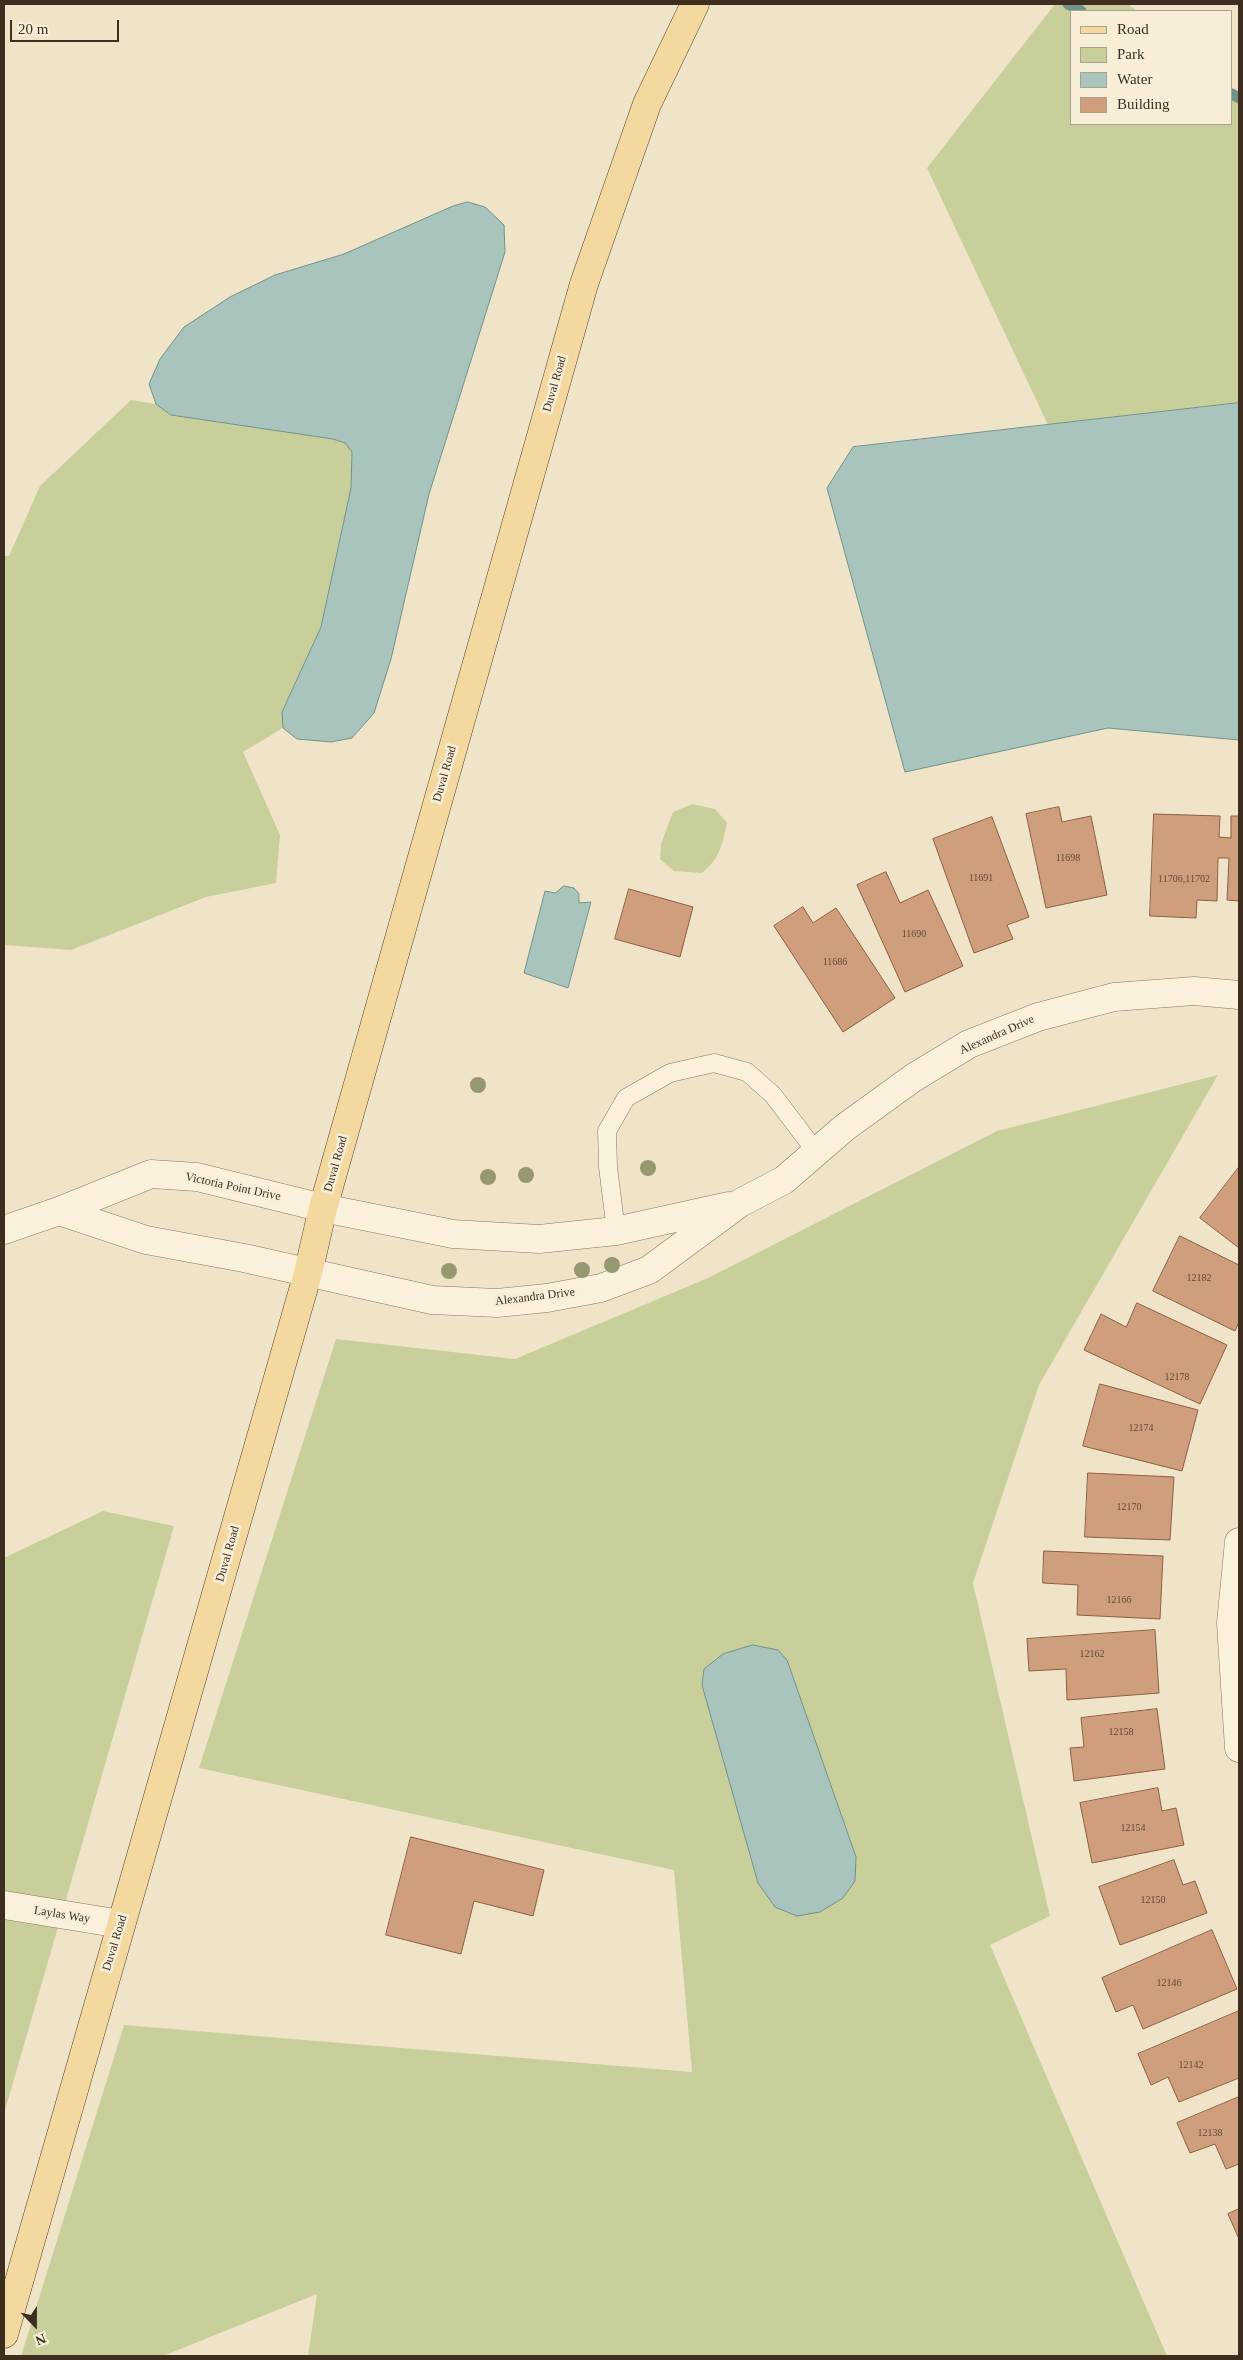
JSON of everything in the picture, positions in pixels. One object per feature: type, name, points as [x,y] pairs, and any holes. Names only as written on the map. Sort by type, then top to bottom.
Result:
[{"type":"main road","name":"Duval Road","points":[[4,2334],[308,1273],[323,1208],[584,284],[647,104],[695,4]]},
{"type":"street","name":"Alexandra Drive","points":[[308,1273],[432,1300],[497,1303],[547,1298],[601,1288],[649,1270],[740,1203],[784,1180],[844,1128],[913,1078],[969,1044],[1038,1017],[1114,997],[1194,991],[1239,995]]},
{"type":"street","name":"Victoria Point Drive","points":[[4,1230],[151,1174],[197,1177],[323,1208]]},
{"type":"street","name":"Alexandra Drive","points":[[323,1208],[453,1234],[540,1239],[616,1231],[740,1203]]},
{"type":"street","points":[[58,1211],[146,1240],[244,1258],[308,1273]]},
{"type":"street","points":[[1239,1542],[1231,1623],[1239,1748]]},
{"type":"street","name":"Laylas Way","points":[[4,1905],[121,1924]]},
{"type":"lane","points":[[616,1231],[608,1168],[607,1132],[626,1098],[670,1073],[714,1063],[747,1072],[773,1095],[817,1153]]},
{"type":"green space","points":[[1055,4],[1128,4],[1136,10],[1070,10],[1070,125],[1233,125],[1233,91],[1239,96],[1239,403],[1048,425],[927,168]]},
{"type":"green space","points":[[131,400],[156,404],[171,415],[333,439],[345,443],[352,452],[351,488],[321,627],[282,712],[283,728],[243,752],[280,835],[276,883],[206,897],[71,950],[4,945],[4,556],[9,556],[40,486]]},
{"type":"green space","points":[[692,804],[715,809],[727,823],[717,857],[702,873],[674,871],[660,859],[661,844],[673,812]]},
{"type":"green space","points":[[1218,1075],[1039,1385],[973,1583],[1050,1916],[990,1945],[1167,2356],[308,2356],[317,2294],[163,2356],[21,2356],[124,2025],[692,2072],[674,1870],[199,1768],[336,1339],[515,1359],[708,1278],[997,1131]]},
{"type":"green space","points":[[103,1511],[174,1526],[4,2114],[4,1558]]},
{"type":"water","points":[[468,202],[485,207],[504,225],[505,252],[429,494],[391,659],[374,713],[352,738],[331,742],[297,739],[283,728],[282,712],[321,627],[351,488],[352,452],[345,443],[333,439],[171,415],[156,404],[149,384],[160,359],[184,327],[230,297],[275,275],[344,254],[453,206]]},
{"type":"water","points":[[1239,403],[1239,740],[1108,728],[905,772],[827,488],[853,447]]},
{"type":"water","points":[[564,886],[574,888],[579,894],[579,903],[591,902],[568,988],[524,973],[545,891],[555,893]]},
{"type":"water","points":[[753,1645],[778,1650],[787,1660],[856,1857],[855,1881],[843,1898],[820,1912],[797,1916],[775,1907],[758,1883],[702,1685],[704,1669],[723,1654]]},
{"type":"building","points":[[1059,807],[1062,822],[1091,816],[1107,895],[1046,908],[1026,814]]},
{"type":"building","points":[[1154,814],[1220,816],[1219,837],[1231,838],[1231,816],[1239,816],[1239,901],[1227,900],[1229,858],[1218,858],[1217,901],[1197,900],[1196,918],[1150,916]]},
{"type":"building","points":[[992,817],[1029,917],[1007,925],[1013,939],[974,953],[933,839]]},
{"type":"building","points":[[886,872],[900,903],[928,890],[963,966],[905,992],[857,885]]},
{"type":"building","points":[[629,889],[693,907],[680,957],[615,939]]},
{"type":"building","points":[[803,907],[813,923],[836,908],[895,998],[843,1032],[774,926]]},
{"type":"building","points":[[1239,1167],[1239,1248],[1200,1218]]},
{"type":"building","points":[[1180,1236],[1239,1265],[1239,1322],[1235,1331],[1153,1291]]},
{"type":"building","points":[[1137,1303],[1227,1345],[1200,1404],[1084,1350],[1101,1314],[1126,1327]]},
{"type":"building","points":[[1100,1384],[1198,1410],[1182,1471],[1083,1446]]},
{"type":"building","points":[[1088,1473],[1174,1477],[1170,1540],[1085,1537]]},
{"type":"building","points":[[1044,1551],[1163,1556],[1160,1619],[1077,1615],[1078,1585],[1043,1583]]},
{"type":"building","points":[[1155,1630],[1159,1693],[1067,1700],[1066,1669],[1029,1671],[1027,1639]]},
{"type":"building","points":[[1157,1709],[1165,1769],[1074,1781],[1070,1748],[1084,1747],[1081,1718]]},
{"type":"building","points":[[1158,1788],[1162,1811],[1176,1808],[1184,1845],[1092,1863],[1080,1803]]},
{"type":"building","points":[[411,1837],[544,1870],[533,1916],[474,1901],[461,1954],[386,1935]]},
{"type":"building","points":[[1174,1860],[1183,1885],[1195,1881],[1207,1913],[1120,1945],[1099,1887]]},
{"type":"building","points":[[1212,1930],[1237,1989],[1143,2029],[1133,2005],[1116,2012],[1102,1978]]},
{"type":"building","points":[[1239,2011],[1239,2078],[1179,2102],[1168,2077],[1151,2085],[1138,2054]]},
{"type":"building","points":[[1239,2097],[1239,2164],[1226,2169],[1215,2144],[1190,2153],[1177,2123]]},
{"type":"building","points":[[1239,2209],[1239,2239],[1228,2214]]},
{"type":"waterway","points":[[1068,4],[1079,10]]},
{"type":"waterway","points":[[1233,95],[1239,98]]}]
